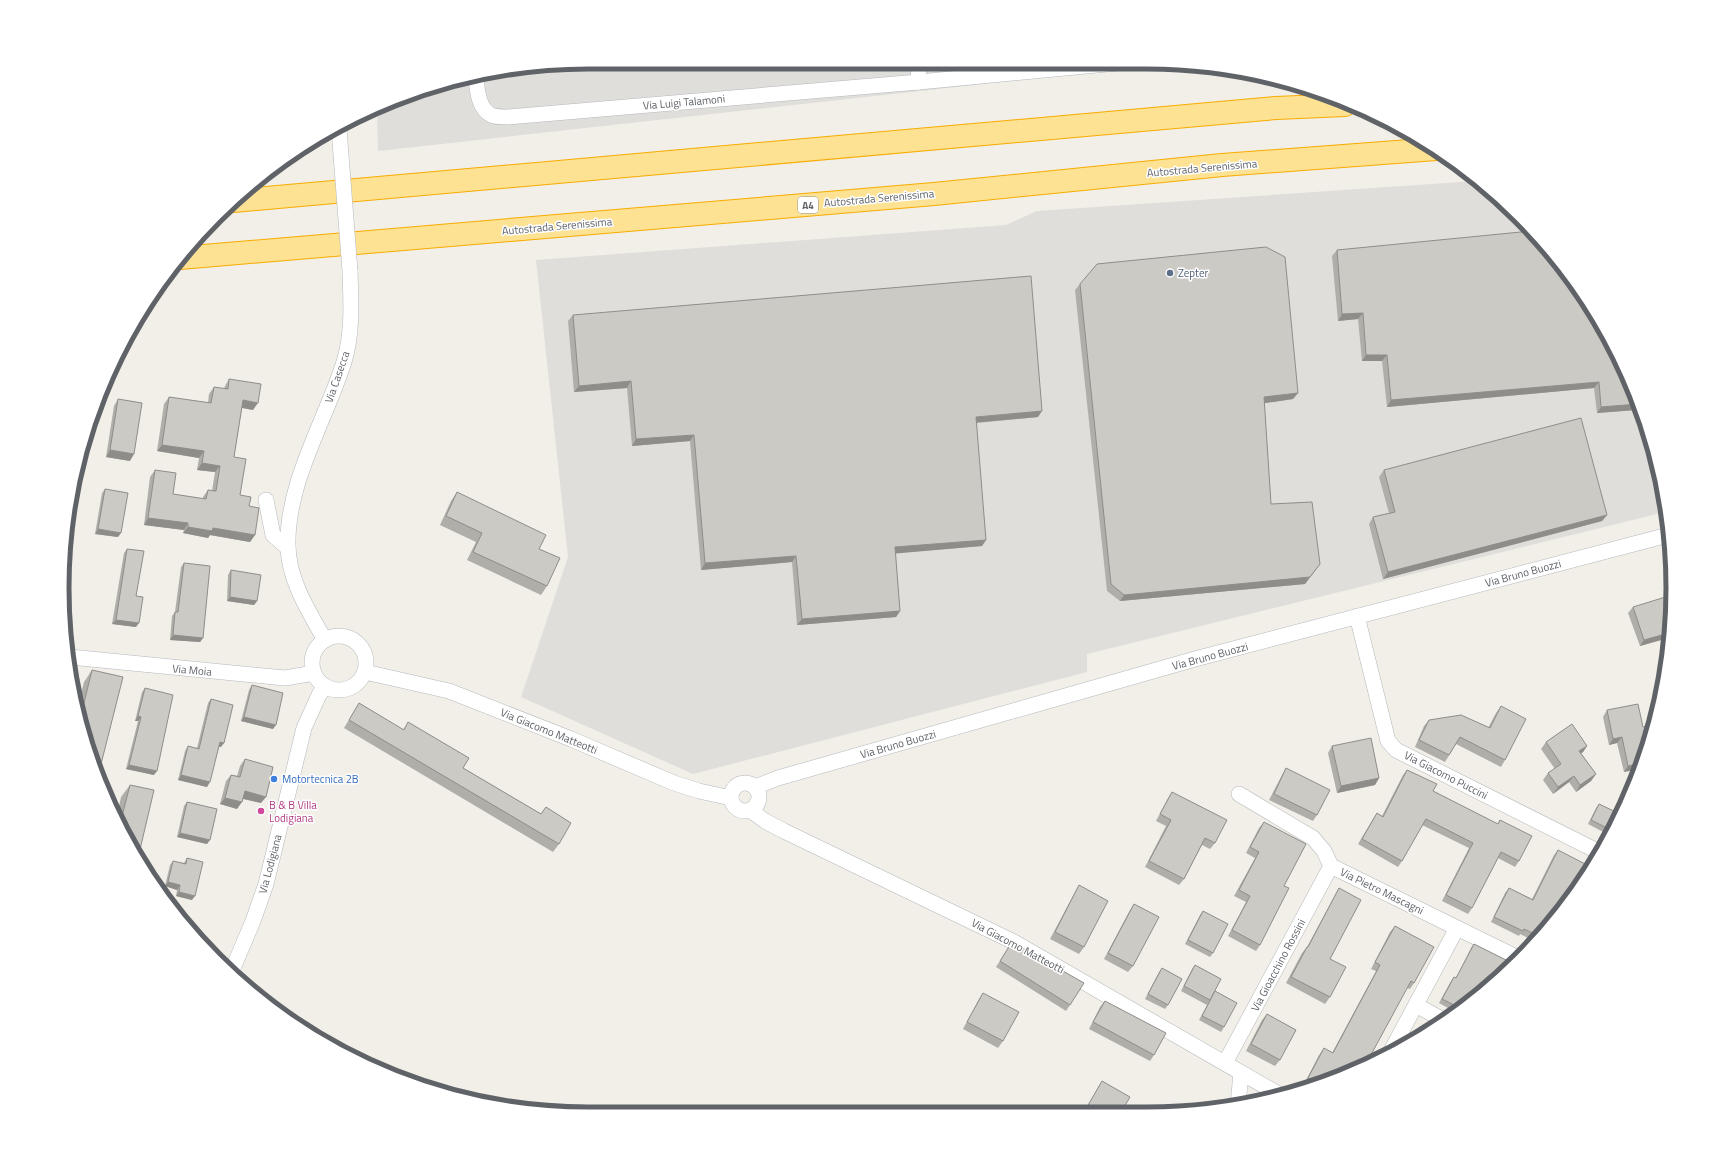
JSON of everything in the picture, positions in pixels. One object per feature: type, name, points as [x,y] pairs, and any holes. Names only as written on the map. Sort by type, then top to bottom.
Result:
[{"type":"highway","points":[[244,200],[1276,108],[1336,105]]},
{"type":"highway","name":"Autostrada Serenissima","points":[[188,257],[934,194],[1222,165],[1425,150]]},
{"type":"street","points":[[918,69],[919,82]]},
{"type":"street","name":"Via Luigi Talamoni","points":[[477,82],[478,95],[484,109],[491,115],[507,117],[1055,69]]},
{"type":"street","name":"Via Casecca","points":[[324,640],[304,602],[293,574],[288,548],[290,518],[298,484],[344,361],[352,324],[350,271],[339,133]]},
{"type":"street","points":[[266,500],[273,535],[288,548]]},
{"type":"street","name":"Via Bruno Buozzi","points":[[755,787],[778,778],[1187,662],[1663,536]]},
{"type":"street","name":"Via Giacomo Puccini","points":[[1357,616],[1388,741],[1396,750],[1595,850]]},
{"type":"street","points":[[332,636],[340,636],[356,642],[362,647],[366,663],[365,672],[360,680],[353,686],[344,690],[334,690],[325,686],[318,680],[314,673],[312,663],[313,654],[324,640],[332,636]]},
{"type":"street","name":"Via Moia","points":[[73,658],[285,678],[314,673]]},
{"type":"street","name":"Via Giacomo Matteotti","points":[[365,672],[449,691],[572,739],[674,783],[699,791],[731,798],[737,808],[750,810],[765,821],[784,831],[1014,942],[1273,1091]]},
{"type":"street","name":"Via Lodigiana","points":[[234,967],[266,884],[304,728],[319,695],[325,686]]},
{"type":"street","points":[[731,798],[732,791],[739,784],[747,783],[755,787],[758,793],[758,800],[755,806],[750,810]]},
{"type":"street","name":"Via Pietro Mascagni","points":[[1239,794],[1313,838],[1324,851],[1331,866],[1513,956]]},
{"type":"street","name":"Via Gioacchino Rossini","points":[[1225,1063],[1331,866]]},
{"type":"street","points":[[1394,1043],[1457,928]]},
{"type":"street","points":[[1416,1005],[1439,1017]]},
{"type":"street","points":[[1239,1099],[1241,1073]]},
{"type":"shaded area","points":[[588,69],[1119,69],[378,151],[377,114],[421,97],[454,87],[520,73]]},
{"type":"shaded area","points":[[1469,181],[1514,221],[1537,246],[1559,272],[1579,300],[1596,329],[1612,358],[1638,421],[1648,454],[1661,513],[1087,654],[1087,672],[693,774],[521,697],[568,557],[536,260],[1006,225],[1037,211]]},
{"type":"building","points":[[1524,232],[1559,272],[1579,300],[1612,358],[1632,405],[1601,407],[1599,382],[1391,400],[1387,355],[1366,355],[1363,313],[1342,314],[1337,250]]},
{"type":"building","points":[[1266,247],[1285,257],[1298,393],[1264,397],[1271,504],[1312,502],[1320,564],[1310,577],[1124,595],[1111,584],[1080,284],[1097,264]]},
{"type":"building","points":[[1031,276],[1042,411],[976,417],[986,540],[895,547],[900,611],[802,619],[796,556],[705,563],[694,435],[636,439],[631,381],[579,386],[573,315]]},
{"type":"building","points":[[229,379],[261,384],[258,403],[243,400],[234,457],[246,459],[240,495],[251,497],[249,506],[259,508],[255,535],[213,528],[212,531],[188,527],[188,523],[148,518],[155,470],[176,473],[173,494],[206,499],[208,490],[216,491],[220,466],[202,463],[204,451],[162,445],[169,397],[211,403],[214,387],[228,389]]},
{"type":"building","points":[[118,399],[142,403],[134,454],[110,450]]},
{"type":"building","points":[[1581,418],[1607,515],[1388,572],[1373,517],[1395,512],[1384,470]]},
{"type":"building","points":[[105,489],[128,493],[121,533],[98,529]]},
{"type":"building","points":[[457,492],[546,535],[539,549],[560,558],[547,586],[473,552],[482,533],[446,516]]},
{"type":"building","points":[[127,549],[144,551],[136,596],[143,597],[139,623],[116,620]]},
{"type":"building","points":[[184,563],[210,566],[203,638],[173,635],[175,612],[178,612]]},
{"type":"building","points":[[231,570],[261,575],[257,601],[230,597]]},
{"type":"building","points":[[1666,597],[1664,634],[1644,640],[1633,607]]},
{"type":"building","points":[[92,670],[123,677],[101,765],[87,722],[83,706]]},
{"type":"building","points":[[252,685],[283,693],[276,725],[244,717]]},
{"type":"building","points":[[145,688],[173,695],[157,771],[129,765],[141,717],[138,716]]},
{"type":"building","points":[[211,699],[233,705],[224,743],[220,742],[210,782],[181,775],[188,746],[199,749]]},
{"type":"building","points":[[359,703],[404,730],[408,722],[469,758],[463,768],[541,814],[546,807],[571,823],[559,844],[349,720]]},
{"type":"building","points":[[1638,704],[1643,727],[1647,726],[1634,765],[1628,766],[1622,737],[1613,739],[1607,710]]},
{"type":"building","points":[[1501,706],[1526,719],[1505,760],[1460,737],[1449,755],[1419,740],[1429,720],[1461,715],[1490,728]]},
{"type":"building","points":[[1572,724],[1587,746],[1579,751],[1596,774],[1580,785],[1574,776],[1558,787],[1548,773],[1561,764],[1546,742]]},
{"type":"building","points":[[1371,738],[1379,778],[1341,786],[1332,746]]},
{"type":"building","points":[[245,759],[273,767],[266,797],[245,791],[242,802],[225,798],[231,775],[240,777]]},
{"type":"building","points":[[1286,768],[1330,790],[1317,815],[1274,794]]},
{"type":"building","points":[[1407,770],[1437,784],[1433,791],[1498,824],[1500,820],[1532,836],[1519,861],[1501,852],[1472,908],[1446,895],[1473,843],[1426,819],[1402,861],[1362,839],[1377,813],[1383,817]]},
{"type":"building","points":[[130,785],[154,790],[140,850],[122,816]]},
{"type":"building","points":[[1172,792],[1227,820],[1215,843],[1205,838],[1184,879],[1149,861],[1171,820],[1160,814]]},
{"type":"building","points":[[187,802],[217,809],[210,840],[180,833]]},
{"type":"building","points":[[1599,804],[1615,812],[1607,828],[1591,820]]},
{"type":"building","points":[[1264,822],[1306,844],[1284,886],[1289,888],[1260,945],[1232,930],[1250,896],[1239,890],[1259,852],[1250,847]]},
{"type":"building","points":[[1558,850],[1586,864],[1559,904],[1534,934],[1524,929],[1523,931],[1494,917],[1509,888],[1533,900]]},
{"type":"building","points":[[187,858],[203,862],[195,896],[179,892],[180,885],[168,882],[173,861],[186,864]]},
{"type":"building","points":[[1079,885],[1108,901],[1084,947],[1055,932]]},
{"type":"building","points":[[1339,888],[1361,900],[1330,959],[1346,967],[1330,997],[1291,977]]},
{"type":"building","points":[[1134,904],[1159,917],[1133,966],[1108,953]]},
{"type":"building","points":[[1203,911],[1228,924],[1213,953],[1188,940]]},
{"type":"building","points":[[1395,926],[1434,947],[1414,983],[1411,981],[1370,1056],[1314,1079],[1308,1078],[1324,1048],[1333,1053],[1380,965],[1375,962]]},
{"type":"building","points":[[1012,942],[1084,983],[1070,1005],[1000,961]]},
{"type":"building","points":[[1474,944],[1508,961],[1455,1006],[1442,999],[1454,977],[1456,978]]},
{"type":"building","points":[[1195,965],[1221,979],[1210,1000],[1184,986]]},
{"type":"building","points":[[1162,968],[1182,979],[1168,1005],[1148,994]]},
{"type":"building","points":[[1215,991],[1237,1003],[1224,1027],[1202,1016]]},
{"type":"building","points":[[983,993],[1019,1012],[1003,1041],[967,1022]]},
{"type":"building","points":[[1105,1001],[1166,1033],[1154,1055],[1093,1022]]},
{"type":"building","points":[[1267,1014],[1296,1030],[1280,1060],[1251,1044]]},
{"type":"building","points":[[1102,1081],[1130,1097],[1124,1107],[1087,1107]]},
{"type":"place","name":"Zepter","points":[[1170,273]]},
{"type":"place","name":"Motortecnica 2B","points":[[274,779]]},
{"type":"place","name":"B & B Villa Lodigiana","points":[[261,811]]}]
